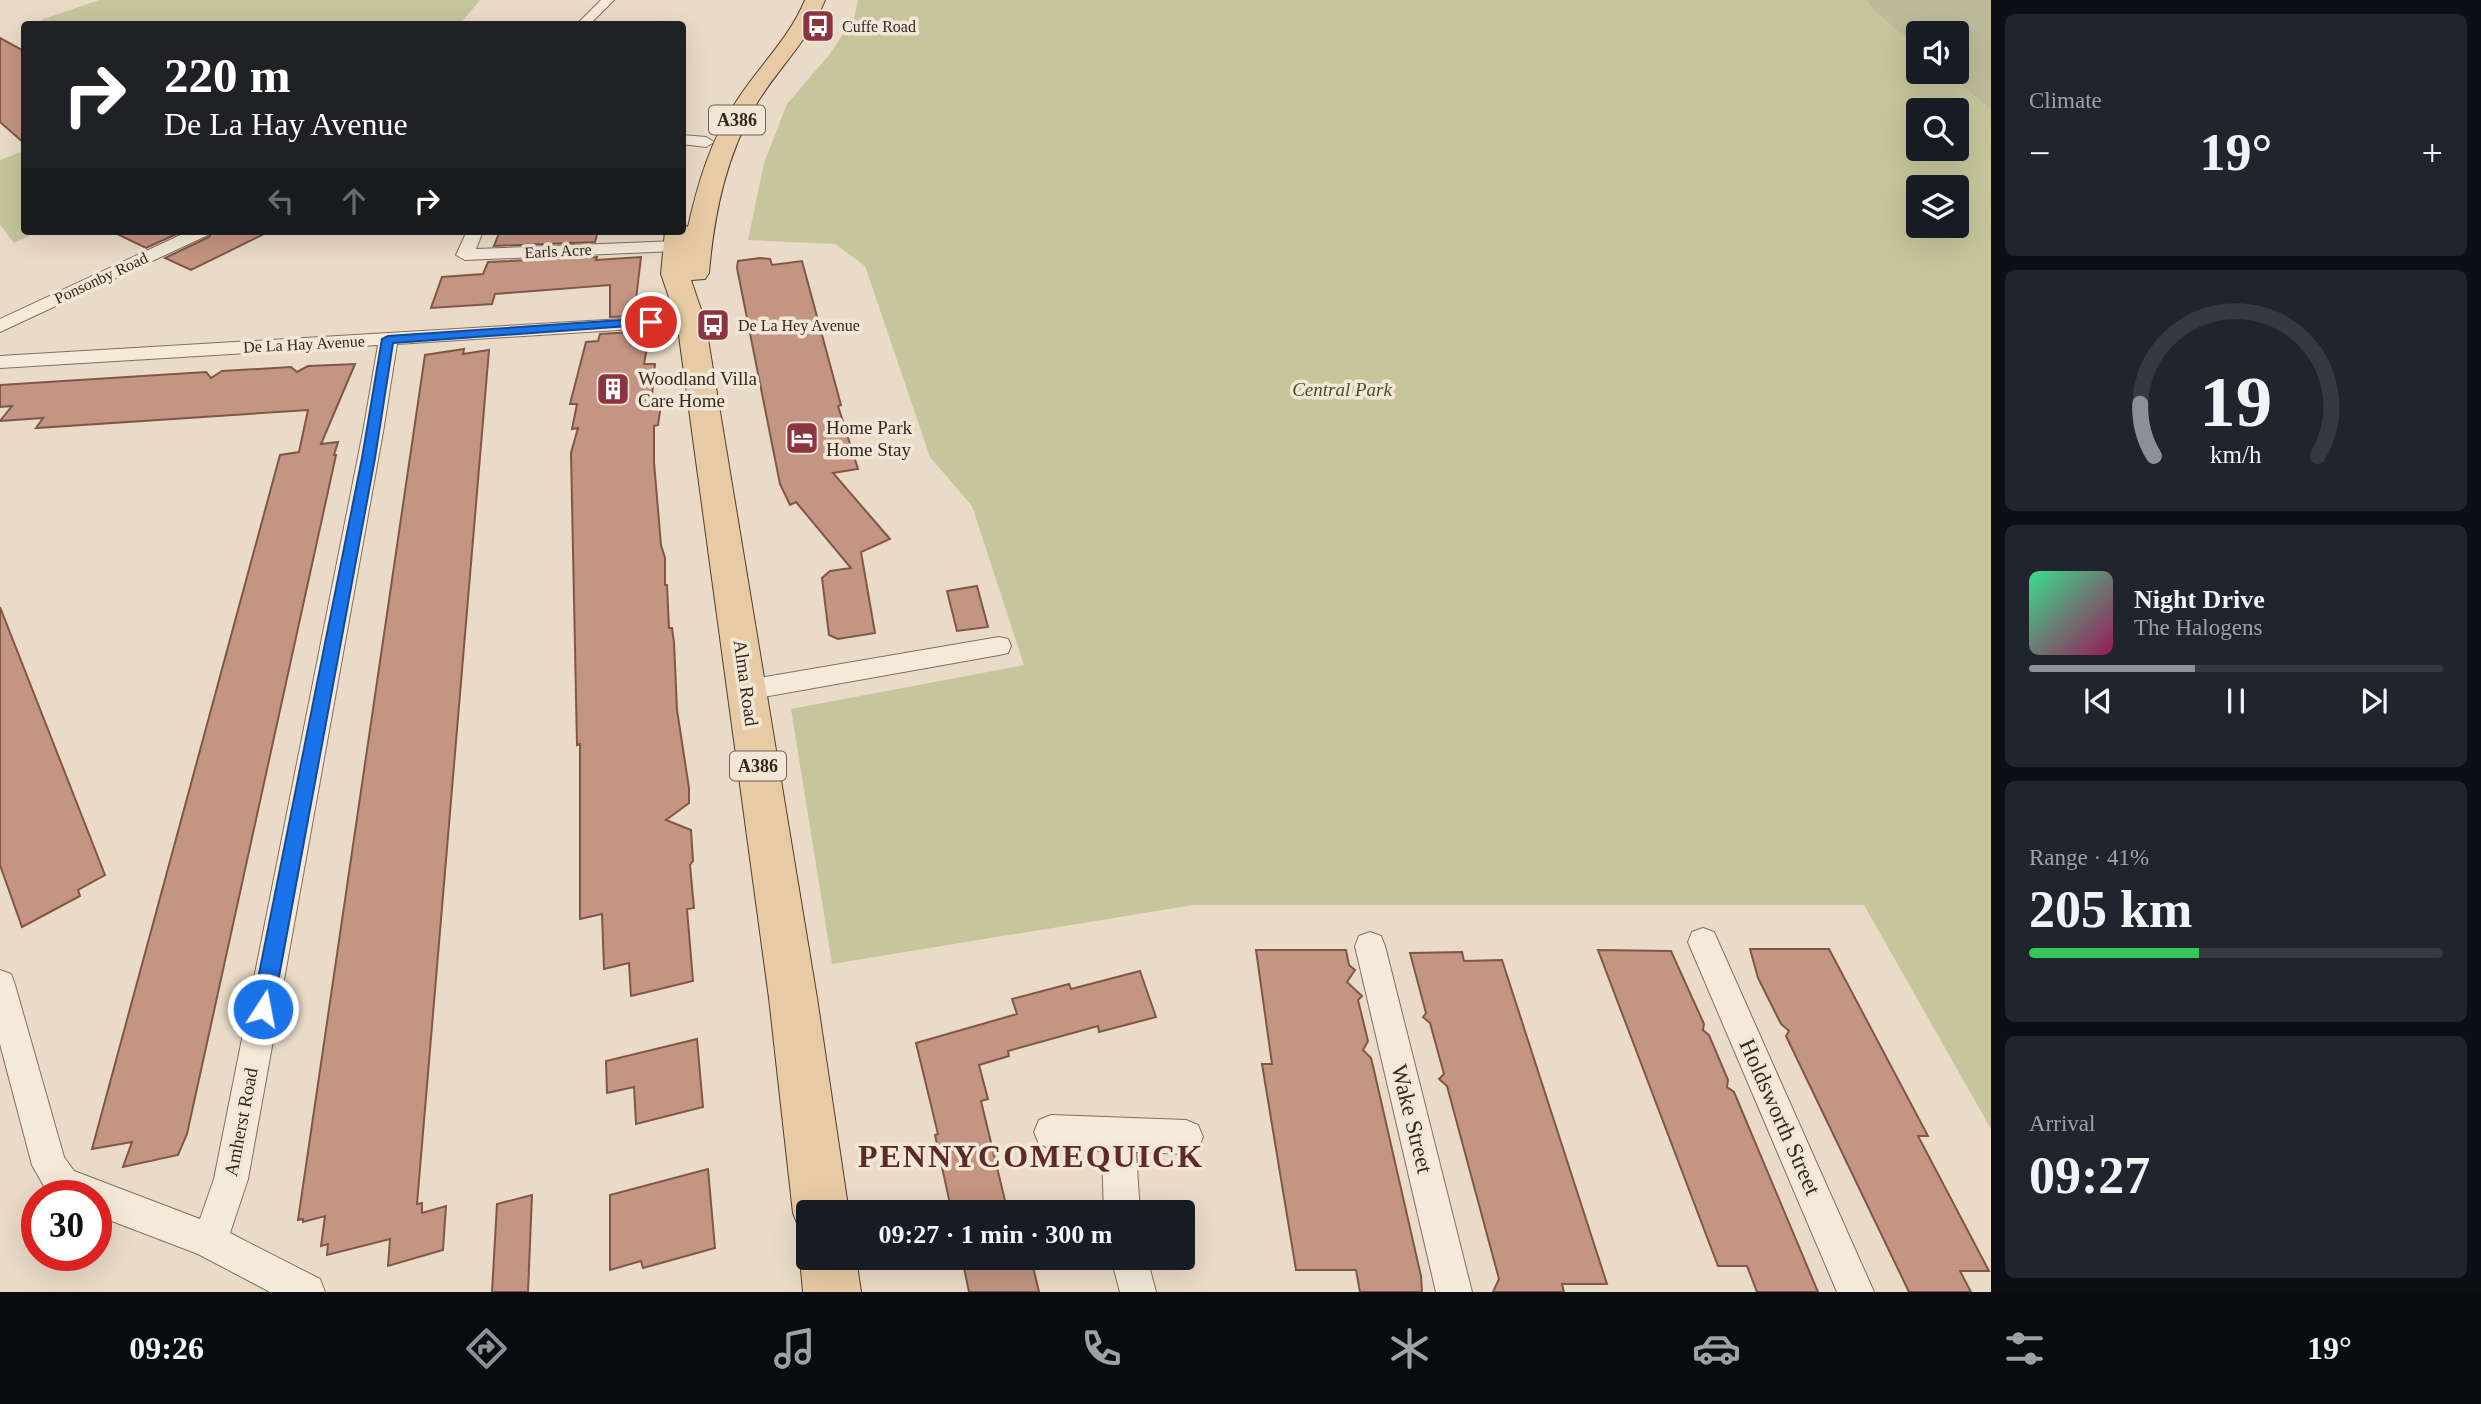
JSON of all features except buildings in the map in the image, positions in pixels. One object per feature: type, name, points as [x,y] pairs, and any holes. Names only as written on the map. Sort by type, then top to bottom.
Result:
[{"type":"main road","name":"A386","points":[[691,174],[729,102],[775,40],[795,0]]},
{"type":"main road","name":"Alma Road","points":[[691,321],[696,257],[713,174],[747,102],[795,40],[815,0]]},
{"type":"main road","name":"Alma Road","points":[[677,238],[675,274],[691,321],[747,690],[819,1200]]},
{"type":"main road","points":[[829,1270],[832,1292]]},
{"type":"street","points":[[586,21],[608,0]]},
{"type":"street","points":[[686,140],[706,142]]},
{"type":"street","name":"Ponsonby Road","points":[[0,326],[193,235]]},
{"type":"street","name":"Earls Acre","points":[[474,235],[466,256],[677,238]]},
{"type":"street","name":"De La Hay Avenue","points":[[0,362],[691,321]]},
{"type":"street","name":"Amherst Road","points":[[208,1240],[220,1216],[231,1179],[361,499],[388,339]]},
{"type":"street","points":[[747,690],[999,646]]},
{"type":"street","name":"Holdsworth Street","points":[[1703,942],[1856,1292]]},
{"type":"street","name":"Wake Street","points":[[1370,946],[1454,1292]]},
{"type":"street","points":[[0,985],[49,1165],[59,1180]]},
{"type":"street","points":[[1051,1132],[1186,1137]]},
{"type":"street","points":[[1118,1135],[1121,1200]]},
{"type":"street","points":[[112,1203],[208,1240],[307,1292]]},
{"type":"street","points":[[1132,1270],[1138,1292]]},
{"type":"green space","points":[[99,0],[480,0],[462,21],[41,20]]},
{"type":"green space","name":"Central Park","points":[[858,0],[1866,0],[1873,10],[1906,38],[1906,84],[1960,84],[1991,110],[1991,1129],[1864,905],[1193,905],[832,964],[791,709],[1024,665],[972,506],[930,457],[865,266],[835,244],[748,240],[764,163],[787,104],[829,55],[854,18]]},
{"type":"green space","points":[[1866,0],[1991,0],[1991,110],[1960,84],[1969,84],[1969,21],[1906,21],[1906,38],[1874,11]]},
{"type":"green space","points":[[21,152],[21,235],[31,235],[14,243],[0,225],[0,160]]},
{"type":"place","name":"Cuffe Road","points":[[818,26]]},
{"type":"place","name":"De La Hey Avenue","points":[[713,325]]},
{"type":"place","name":"Woodland Villa Care Home","points":[[613,389]]},
{"type":"place","name":"Home Park Home Stay","points":[[802,438]]},
{"type":"district","name":"PENNYCOMEQUICK","points":[[1031,1156]]},
{"type":"route","points":[[263,1009],[321,712],[388,339],[651,322]]}]
